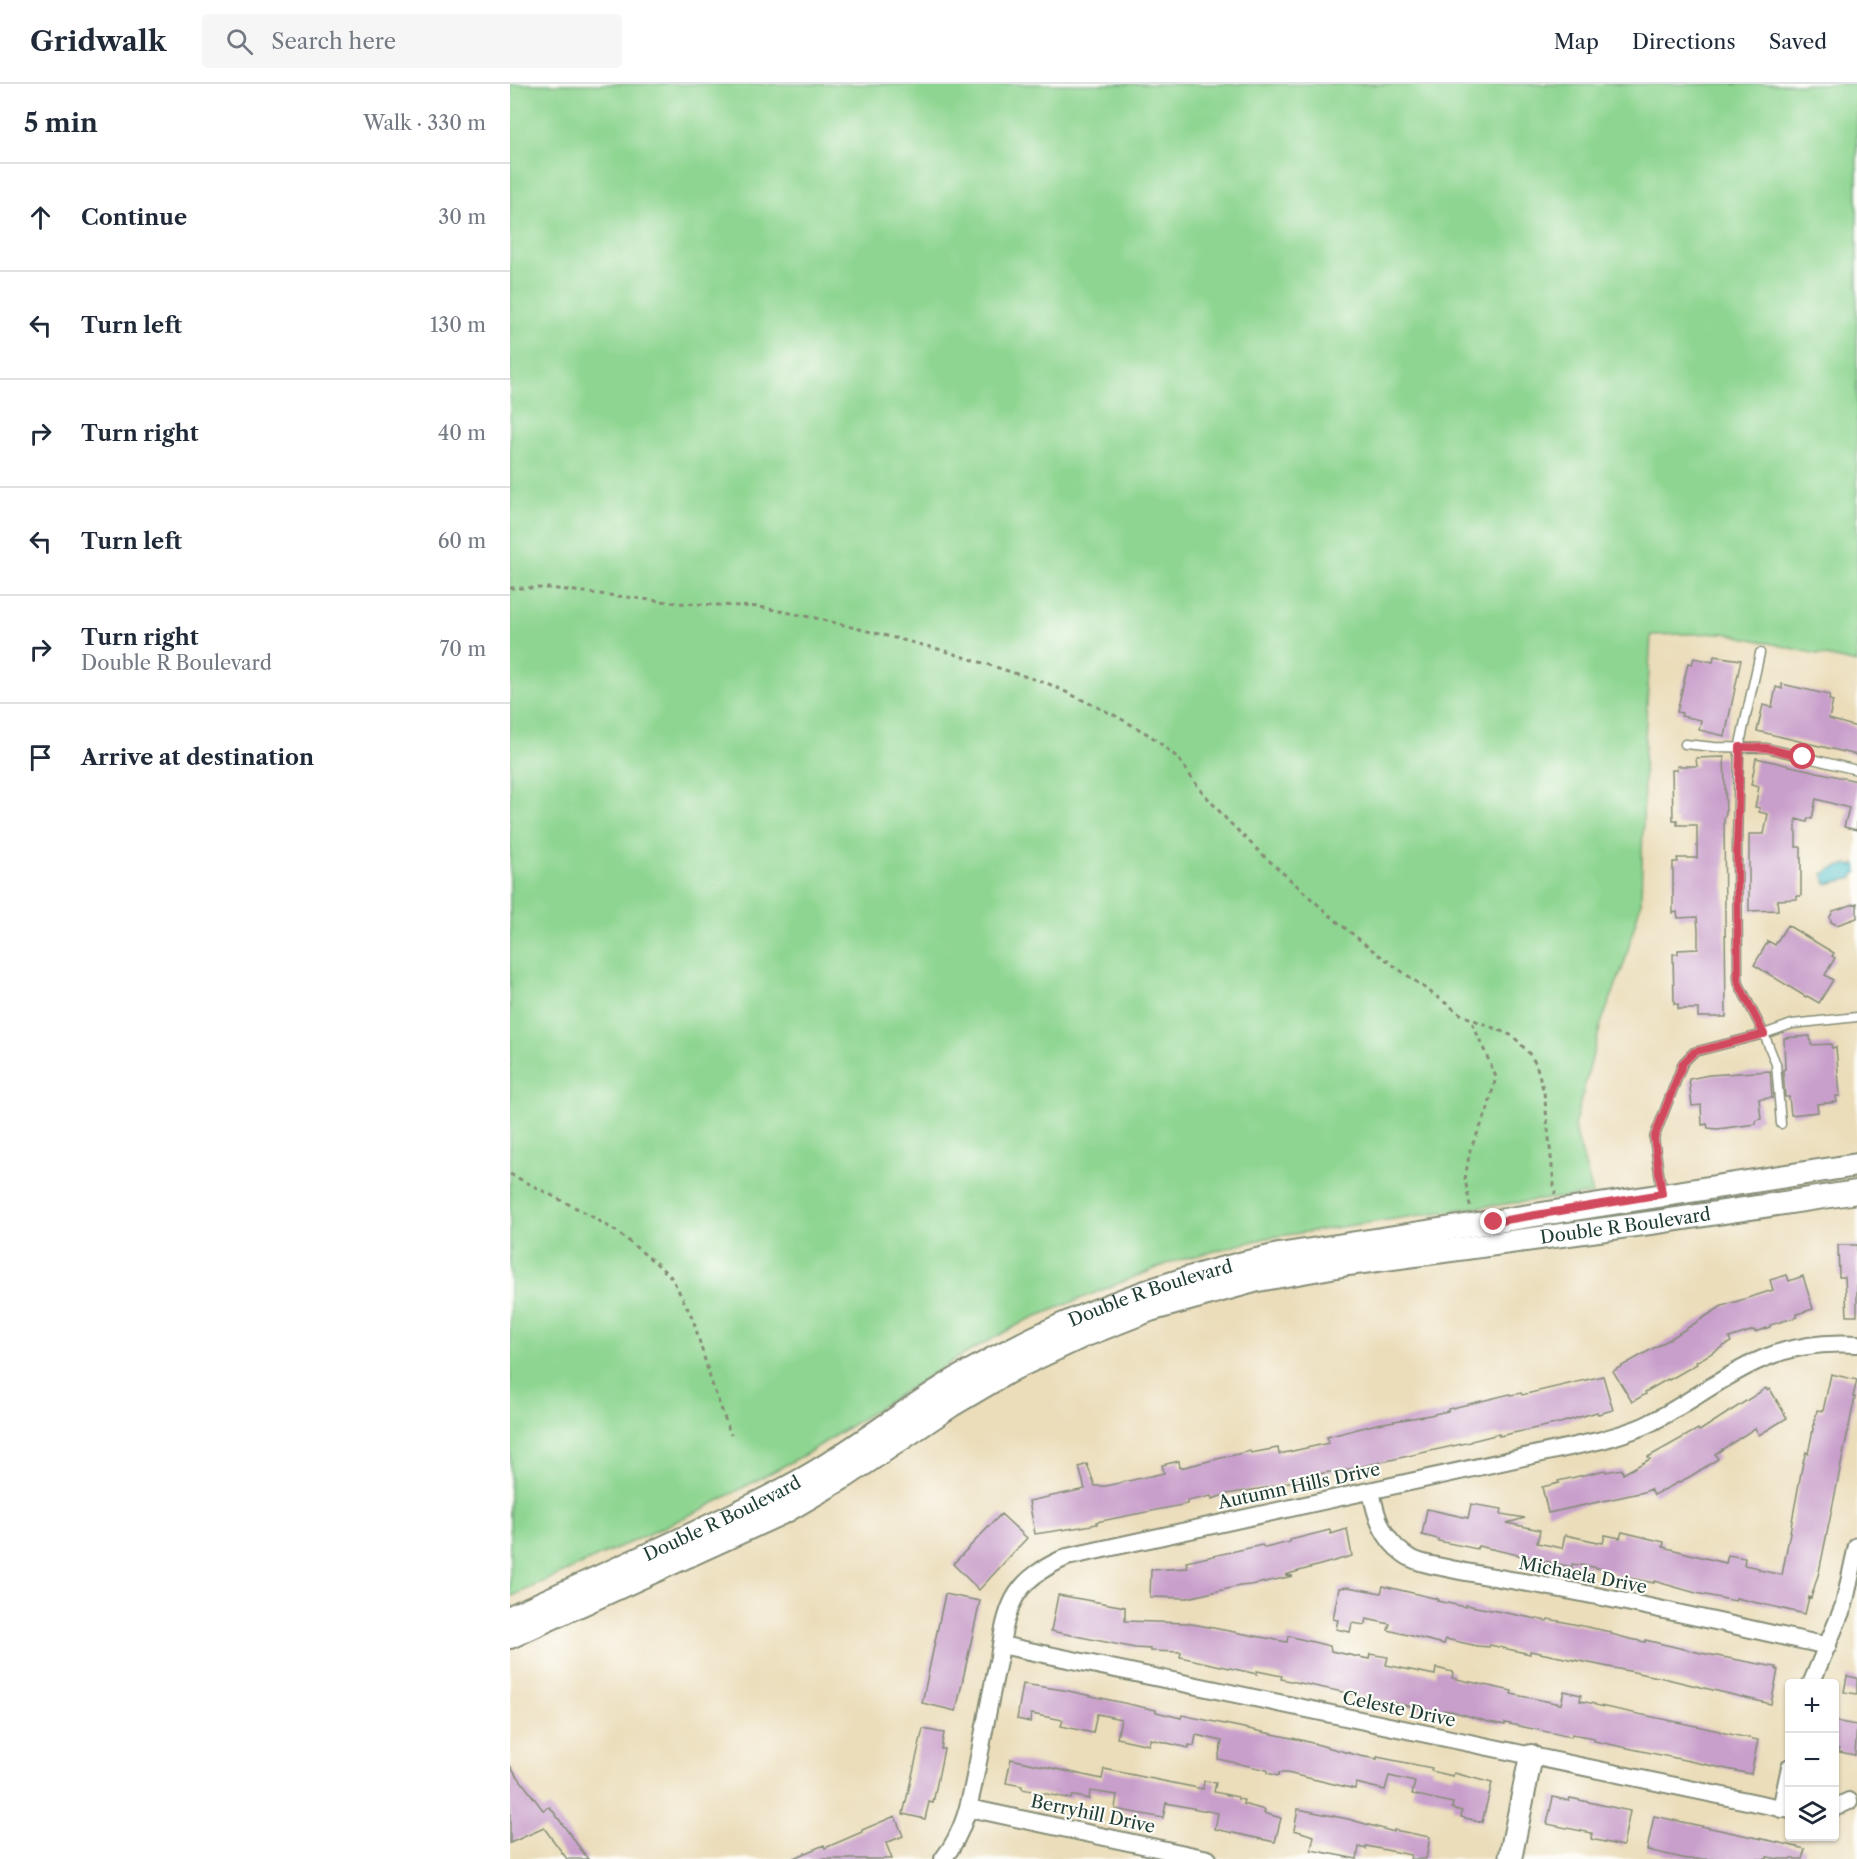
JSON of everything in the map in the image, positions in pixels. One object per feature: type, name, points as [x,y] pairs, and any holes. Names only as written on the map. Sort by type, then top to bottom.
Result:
[{"type":"main road","name":"Double R Boulevard","points":[[510,1617],[775,1495],[992,1359],[1081,1316],[1137,1294],[1208,1271],[1279,1255],[1857,1165]]},
{"type":"main road","name":"Double R Boulevard","points":[[510,1637],[642,1579],[786,1511],[846,1476],[952,1405],[1013,1369],[1081,1337],[1150,1310],[1236,1285],[1337,1265],[1657,1222],[1857,1192]]},
{"type":"main road","points":[[1510,1859],[1532,1756]]},
{"type":"street","name":"Autumn Hills Drive","points":[[943,1859],[956,1842],[969,1808],[1001,1645],[1015,1598],[1036,1574],[1051,1564],[1078,1555],[1624,1434],[1650,1423],[1763,1358],[1813,1344],[1857,1344]]},
{"type":"street","name":"Michaela Drive","points":[[1371,1491],[1382,1530],[1391,1543],[1419,1562],[1477,1575],[1550,1587],[1828,1646]]},
{"type":"street","points":[[1813,1679],[1844,1605],[1857,1546]]},
{"type":"street","name":"Celeste Drive","points":[[1001,1645],[1785,1809]]},
{"type":"street","name":"Berryhill Drive","points":[[969,1808],[1144,1852],[1208,1859]]},
{"type":"lane","points":[[1760,653],[1740,747],[1737,843],[1738,978],[1776,1064],[1781,1124]]},
{"type":"lane","points":[[1685,744],[1767,748],[1857,770]]},
{"type":"lane","points":[[1662,1194],[1654,1138],[1683,1063],[1694,1052],[1764,1034],[1792,1024],[1857,1017]]},
{"type":"path","points":[[510,588],[549,588],[677,603],[760,607],[820,619],[942,650],[1049,684],[1116,716],[1151,736],[1178,758],[1199,788],[1227,819],[1265,857],[1334,919],[1462,1015],[1512,1036],[1528,1052],[1536,1064],[1544,1092],[1555,1196]]},
{"type":"path","points":[[1470,1018],[1496,1077],[1487,1112],[1470,1150],[1465,1179],[1471,1211]]},
{"type":"path","points":[[510,1174],[588,1214],[633,1245],[672,1278],[693,1319],[711,1382],[731,1435]]},
{"type":"green space","points":[[510,84],[1857,84],[1857,663],[1725,633],[1651,635],[1645,739],[1641,902],[1624,964],[1601,1024],[1574,1126],[1593,1194],[1462,1209],[1266,1238],[1172,1262],[1025,1321],[954,1360],[806,1454],[703,1509],[510,1597]]},
{"type":"water","points":[[1848,864],[1851,866],[1856,864],[1857,873],[1853,878],[1826,884],[1823,873]]},
{"type":"building","points":[[1714,656],[1741,660],[1725,736],[1699,730],[1701,720],[1681,716],[1682,713],[1677,712],[1688,663],[1692,664],[1694,658],[1713,662]]},
{"type":"building","points":[[1782,684],[1830,695],[1829,700],[1833,701],[1829,719],[1857,727],[1857,755],[1757,731],[1763,705],[1772,707],[1776,687],[1782,689]]},
{"type":"building","points":[[1724,757],[1726,1017],[1698,1017],[1698,1009],[1678,1009],[1678,1004],[1674,1004],[1673,954],[1678,954],[1678,950],[1698,949],[1698,930],[1697,917],[1678,918],[1677,912],[1673,913],[1673,862],[1678,862],[1677,858],[1697,858],[1697,825],[1677,825],[1677,820],[1673,820],[1672,770],[1677,770],[1677,766],[1697,766],[1696,758]]},
{"type":"building","points":[[1756,758],[1857,781],[1857,830],[1844,827],[1849,808],[1816,799],[1812,819],[1808,818],[1807,822],[1796,819],[1796,847],[1801,847],[1801,896],[1797,896],[1797,899],[1777,900],[1778,910],[1749,911],[1749,834],[1764,834],[1768,814],[1759,812],[1760,808],[1755,807],[1759,787],[1751,785]]},
{"type":"building","points":[[1857,903],[1857,918],[1837,925],[1831,922],[1830,917],[1833,911]]},
{"type":"building","points":[[1787,925],[1834,953],[1832,956],[1835,958],[1825,975],[1833,980],[1819,1003],[1754,965],[1768,941],[1775,945]]},
{"type":"building","points":[[1810,1036],[1811,1045],[1831,1044],[1832,1048],[1836,1047],[1840,1096],[1836,1096],[1837,1102],[1817,1104],[1818,1112],[1791,1115],[1789,1097],[1785,1097],[1784,1038]]},
{"type":"building","points":[[1770,1071],[1772,1098],[1759,1099],[1761,1119],[1756,1120],[1756,1124],[1717,1129],[1708,1128],[1707,1124],[1702,1125],[1701,1105],[1692,1106],[1689,1079],[1709,1075]]},
{"type":"building","points":[[1838,1245],[1857,1245],[1857,1316],[1847,1316],[1845,1277],[1839,1277]]},
{"type":"building","points":[[1787,1275],[1789,1281],[1803,1276],[1813,1309],[1797,1314],[1797,1317],[1770,1325],[1770,1327],[1729,1338],[1731,1342],[1696,1362],[1697,1364],[1645,1392],[1646,1394],[1632,1402],[1613,1371],[1722,1306],[1773,1290],[1770,1280]]},
{"type":"building","points":[[1831,1374],[1857,1380],[1819,1572],[1805,1614],[1736,1598],[1735,1601],[1696,1593],[1654,1581],[1654,1583],[1614,1575],[1614,1572],[1589,1566],[1572,1564],[1572,1567],[1478,1546],[1477,1549],[1438,1541],[1438,1539],[1422,1535],[1427,1509],[1468,1518],[1471,1504],[1502,1509],[1501,1514],[1525,1518],[1507,1523],[1540,1530],[1537,1543],[1562,1548],[1565,1535],[1603,1543],[1605,1535],[1620,1538],[1622,1532],[1664,1542],[1663,1547],[1726,1563],[1728,1555],[1745,1558],[1744,1565],[1782,1575],[1803,1462],[1806,1452],[1808,1454],[1817,1410],[1823,1411]]},
{"type":"building","points":[[1603,1376],[1613,1410],[1350,1469],[1304,1476],[1305,1478],[1265,1488],[1227,1494],[1212,1499],[1211,1496],[1187,1501],[1187,1504],[1096,1522],[1097,1524],[1035,1534],[1029,1501],[1085,1489],[1079,1467],[1087,1464],[1095,1486],[1106,1486],[1164,1473],[1162,1465],[1179,1461],[1180,1468],[1250,1451],[1251,1453],[1278,1448],[1279,1454],[1329,1443],[1327,1437],[1377,1424],[1430,1415],[1510,1394],[1521,1393],[1522,1395]]},
{"type":"building","points":[[1766,1388],[1770,1389],[1787,1418],[1759,1435],[1755,1428],[1715,1454],[1718,1459],[1691,1476],[1654,1495],[1651,1489],[1548,1513],[1542,1487],[1605,1470],[1606,1472],[1622,1469],[1623,1474],[1650,1459],[1648,1457],[1698,1429],[1701,1430]]},
{"type":"building","points":[[1001,1514],[1027,1538],[979,1590],[953,1564]]},
{"type":"building","points":[[1347,1529],[1352,1556],[1285,1575],[1293,1576],[1187,1598],[1150,1597],[1151,1570],[1188,1568],[1186,1562],[1262,1545],[1265,1548],[1330,1530],[1331,1534]]},
{"type":"building","points":[[1383,1586],[1466,1607],[1466,1605],[1547,1621],[1548,1619],[1564,1622],[1611,1632],[1611,1634],[1630,1639],[1645,1642],[1645,1640],[1776,1667],[1778,1670],[1771,1704],[1663,1678],[1530,1651],[1530,1654],[1490,1645],[1489,1647],[1477,1646],[1446,1639],[1444,1644],[1388,1630],[1390,1624],[1366,1619],[1365,1625],[1352,1623],[1350,1632],[1336,1629],[1338,1620],[1333,1619],[1339,1588],[1348,1587],[1381,1593]]},
{"type":"building","points":[[945,1594],[980,1601],[956,1711],[922,1703]]},
{"type":"building","points":[[1058,1595],[1125,1607],[1125,1621],[1187,1623],[1287,1642],[1288,1636],[1330,1646],[1331,1651],[1369,1659],[1370,1654],[1388,1657],[1386,1665],[1435,1675],[1436,1668],[1453,1672],[1452,1678],[1512,1691],[1511,1694],[1561,1704],[1564,1691],[1581,1695],[1580,1701],[1595,1705],[1758,1740],[1751,1774],[1594,1741],[1594,1738],[1572,1734],[1571,1737],[1505,1723],[1505,1725],[1489,1722],[1451,1711],[1443,1710],[1442,1713],[1281,1679],[1282,1676],[1257,1671],[1257,1674],[1180,1657],[1181,1652],[1150,1651],[1150,1649],[1051,1631]]},
{"type":"building","points":[[1847,1676],[1857,1678],[1857,1694],[1844,1692]]},
{"type":"building","points":[[1023,1684],[1064,1690],[1156,1710],[1156,1712],[1181,1718],[1182,1715],[1301,1740],[1360,1756],[1377,1759],[1377,1757],[1432,1768],[1431,1771],[1453,1776],[1454,1773],[1492,1783],[1482,1822],[1461,1817],[1462,1811],[1452,1808],[1453,1803],[1412,1794],[1415,1782],[1389,1776],[1385,1790],[1356,1783],[1355,1789],[1287,1773],[1279,1773],[1278,1776],[1267,1773],[1267,1770],[1218,1759],[1222,1741],[1196,1735],[1194,1746],[1189,1745],[1189,1748],[1150,1739],[1149,1745],[1117,1738],[1121,1719],[1097,1714],[1093,1733],[1061,1726],[1063,1720],[1031,1714],[1030,1722],[1017,1719]]},
{"type":"building","points":[[1839,1722],[1857,1725],[1855,1755],[1839,1752]]},
{"type":"building","points":[[923,1729],[944,1733],[941,1749],[944,1749],[933,1803],[929,1802],[925,1819],[903,1814]]},
{"type":"building","points":[[1011,1759],[1102,1779],[1104,1769],[1203,1789],[1204,1781],[1216,1783],[1214,1792],[1238,1797],[1244,1800],[1243,1804],[1265,1810],[1264,1813],[1281,1818],[1275,1842],[1215,1829],[1218,1813],[1166,1803],[1163,1818],[1115,1809],[1117,1795],[1090,1791],[1089,1799],[1072,1796],[1071,1799],[1022,1789],[1022,1786],[1006,1783]]},
{"type":"building","points":[[510,1766],[543,1810],[550,1807],[588,1859],[567,1859],[544,1828],[510,1843]]},
{"type":"building","points":[[1553,1797],[1569,1801],[1570,1798],[1630,1811],[1623,1846],[1591,1839],[1592,1833],[1547,1824]]},
{"type":"building","points":[[1298,1809],[1348,1819],[1394,1832],[1394,1830],[1430,1837],[1426,1859],[1410,1859],[1411,1855],[1366,1846],[1366,1849],[1359,1847],[1357,1859],[1311,1850],[1314,1836],[1294,1830]]},
{"type":"building","points":[[895,1816],[903,1836],[886,1843],[892,1859],[791,1859],[824,1845],[825,1848]]},
{"type":"building","points":[[1654,1816],[1805,1849],[1802,1859],[1767,1857],[1767,1859],[1687,1859],[1647,1850]]},
{"type":"route","points":[[1494,1222],[1662,1194],[1654,1138],[1683,1063],[1694,1052],[1764,1034],[1738,978],[1737,843],[1740,747],[1767,748],[1803,757]]}]
